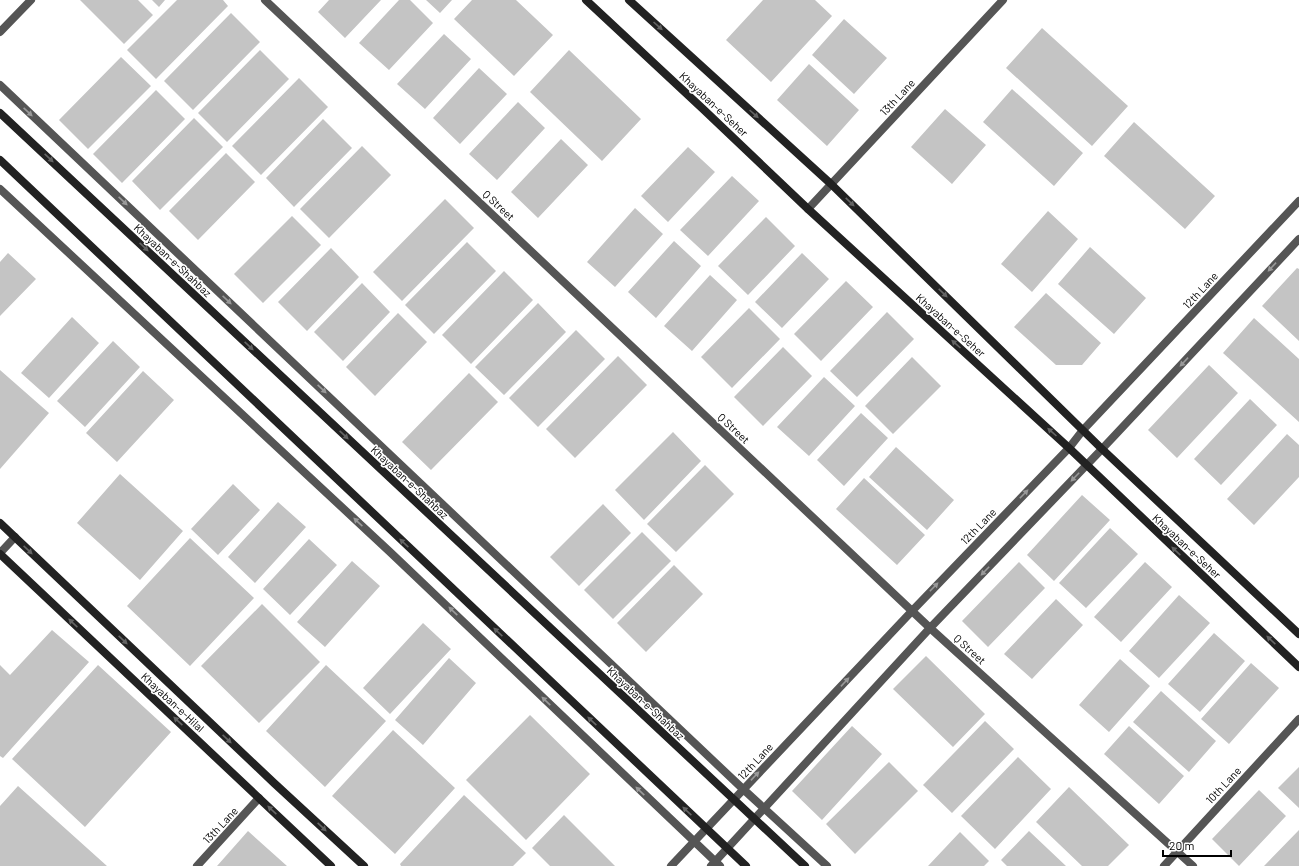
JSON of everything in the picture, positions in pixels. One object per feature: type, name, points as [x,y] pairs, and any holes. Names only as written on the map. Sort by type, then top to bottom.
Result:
[{"type":"street","points":[[0,32],[31,0]]},
{"type":"street","name":"Q Street","points":[[265,0],[930,628],[1193,866]]},
{"type":"street","name":"Khayaban-e-Seher","points":[[586,0],[808,209],[1069,448],[1299,667]]},
{"type":"street","name":"Khayaban-e-Seher","points":[[629,0],[831,184],[1102,449],[1299,634]]},
{"type":"street","name":"13th Lane","points":[[808,209],[1003,0]]},
{"type":"street","points":[[0,85],[827,866]]},
{"type":"street","name":"Khayaban-e-Shahbaz","points":[[0,113],[805,866]]},
{"type":"street","points":[[0,160],[746,866]]},
{"type":"street","points":[[0,189],[390,552],[694,842],[715,864],[727,848],[930,628],[1102,449],[1299,239]]},
{"type":"street","name":"12th Lane","points":[[671,866],[912,610],[1069,448],[1083,430],[1299,201]]},
{"type":"street","points":[[0,524],[364,866]]},
{"type":"street","points":[[0,554],[15,537]]},
{"type":"street","name":"Khayaban-e-Hilal","points":[[0,554],[331,866]]},
{"type":"street","name":"10th Lane","points":[[1164,866],[1299,719]]},
{"type":"street","name":"13th Lane","points":[[197,866],[259,798]]},
{"type":"building","points":[[80,0],[138,0],[153,15],[124,44]]},
{"type":"building","points":[[152,0],[165,0],[159,7]]},
{"type":"building","points":[[177,0],[223,0],[228,6],[156,79],[127,50]]},
{"type":"building","points":[[329,0],[381,0],[345,38],[318,12]]},
{"type":"building","points":[[399,0],[410,0],[433,23],[389,70],[359,43]]},
{"type":"building","points":[[426,0],[452,0],[440,13]]},
{"type":"building","points":[[472,0],[516,0],[553,35],[514,76],[454,19]]},
{"type":"building","points":[[763,0],[815,0],[832,16],[771,82],[726,40]]},
{"type":"building","points":[[231,13],[260,42],[193,110],[164,81]]},
{"type":"building","points":[[844,19],[887,58],[854,94],[812,55]]},
{"type":"building","points":[[1042,28],[1128,106],[1092,146],[1006,68]]},
{"type":"building","points":[[444,34],[471,59],[425,109],[397,84]]},
{"type":"building","points":[[260,50],[289,79],[227,142],[198,113]]},
{"type":"building","points":[[569,50],[641,119],[602,161],[530,92]]},
{"type":"building","points":[[121,57],[151,86],[88,149],[59,120]]},
{"type":"building","points":[[809,64],[859,110],[827,146],[777,100]]},
{"type":"building","points":[[479,68],[507,94],[460,144],[433,118]]},
{"type":"building","points":[[299,78],[328,107],[261,175],[232,146]]},
{"type":"building","points":[[1012,89],[1083,153],[1054,186],[983,122]]},
{"type":"building","points":[[156,90],[185,119],[122,183],[93,154]]},
{"type":"building","points":[[518,102],[545,128],[497,180],[469,154]]},
{"type":"building","points":[[945,109],[986,145],[952,184],[911,147]]},
{"type":"building","points":[[194,118],[223,147],[160,210],[132,181]]},
{"type":"building","points":[[323,119],[352,148],[294,207],[266,178]]},
{"type":"building","points":[[1134,122],[1215,196],[1185,229],[1104,156]]},
{"type":"building","points":[[561,139],[588,165],[538,218],[511,192]]},
{"type":"building","points":[[362,146],[391,175],[329,238],[300,209]]},
{"type":"building","points":[[688,147],[715,172],[668,222],[641,196]]},
{"type":"building","points":[[226,153],[255,182],[198,240],[169,211]]},
{"type":"building","points":[[732,176],[759,201],[708,256],[680,230]]},
{"type":"building","points":[[445,199],[474,228],[402,301],[373,272]]},
{"type":"building","points":[[635,208],[663,234],[615,287],[587,262]]},
{"type":"building","points":[[1048,211],[1078,239],[1032,292],[1001,264]]},
{"type":"building","points":[[292,216],[321,245],[263,303],[234,274]]},
{"type":"building","points":[[766,217],[795,246],[748,295],[718,266]]},
{"type":"building","points":[[674,241],[701,266],[656,318],[628,292]]},
{"type":"building","points":[[467,242],[496,271],[434,334],[405,305]]},
{"type":"building","points":[[1090,247],[1146,298],[1114,334],[1058,284]]},
{"type":"building","points":[[331,248],[359,277],[307,331],[278,302]]},
{"type":"building","points":[[8,253],[36,279],[0,316],[0,262]]},
{"type":"building","points":[[802,253],[829,279],[782,328],[755,302]]},
{"type":"building","points":[[1297,268],[1299,269],[1299,341],[1262,306]]},
{"type":"building","points":[[504,271],[533,300],[471,364],[442,335]]},
{"type":"building","points":[[710,275],[737,300],[692,351],[664,326]]},
{"type":"building","points":[[846,281],[873,307],[821,361],[794,334]]},
{"type":"building","points":[[362,283],[390,312],[343,361],[314,332]]},
{"type":"building","points":[[1046,293],[1101,343],[1082,365],[1056,365],[1014,327]]},
{"type":"building","points":[[538,303],[566,332],[504,395],[475,367]]},
{"type":"building","points":[[749,308],[780,339],[732,388],[701,357]]},
{"type":"building","points":[[887,312],[914,339],[857,397],[830,371]]},
{"type":"building","points":[[398,313],[427,342],[375,396],[346,367]]},
{"type":"building","points":[[72,317],[99,343],[49,398],[21,373]]},
{"type":"building","points":[[1254,318],[1299,359],[1299,422],[1223,353]]},
{"type":"building","points":[[576,330],[605,359],[538,427],[509,398]]},
{"type":"building","points":[[113,341],[140,367],[85,427],[57,401]]},
{"type":"building","points":[[783,347],[812,376],[763,426],[734,397]]},
{"type":"building","points":[[618,356],[647,385],[575,458],[546,429]]},
{"type":"building","points":[[912,357],[941,386],[893,434],[865,406]]},
{"type":"building","points":[[1209,365],[1238,393],[1177,458],[1148,430]]},
{"type":"building","points":[[0,370],[49,413],[0,469]]},
{"type":"building","points":[[143,371],[174,400],[117,462],[86,433]]},
{"type":"building","points":[[469,373],[498,402],[431,470],[402,442]]},
{"type":"building","points":[[824,377],[855,406],[809,456],[777,427]]},
{"type":"building","points":[[1250,399],[1277,425],[1221,485],[1194,459]]},
{"type":"building","points":[[861,413],[888,438],[844,486],[817,460]]},
{"type":"building","points":[[673,432],[701,461],[644,520],[615,490]]},
{"type":"building","points":[[1287,434],[1299,445],[1299,477],[1254,525],[1227,499]]},
{"type":"building","points":[[896,447],[954,500],[927,530],[869,477]]},
{"type":"building","points":[[705,465],[734,494],[676,552],[647,524]]},
{"type":"building","points":[[120,474],[183,531],[140,580],[77,523]]},
{"type":"building","points":[[864,478],[925,535],[897,565],[836,509]]},
{"type":"building","points":[[233,484],[260,510],[218,555],[191,529]]},
{"type":"building","points":[[1082,495],[1110,520],[1054,581],[1027,555]]},
{"type":"building","points":[[278,502],[306,527],[255,583],[228,557]]},
{"type":"building","points":[[603,504],[631,533],[579,586],[550,557]]},
{"type":"building","points":[[1110,528],[1138,554],[1086,608],[1059,583]]},
{"type":"building","points":[[642,532],[671,561],[613,619],[584,590]]},
{"type":"building","points":[[190,538],[254,598],[190,666],[127,606]]},
{"type":"building","points":[[309,539],[337,565],[290,615],[263,589]]},
{"type":"building","points":[[352,561],[380,586],[325,647],[297,622]]},
{"type":"building","points":[[1019,562],[1045,588],[988,647],[962,621]]},
{"type":"building","points":[[1145,562],[1172,587],[1121,642],[1094,617]]},
{"type":"building","points":[[674,565],[703,594],[646,652],[617,623]]},
{"type":"building","points":[[1179,595],[1210,623],[1159,678],[1129,651]]},
{"type":"building","points":[[1056,599],[1083,625],[1032,679],[1004,654]]},
{"type":"building","points":[[262,604],[320,662],[259,723],[201,666]]},
{"type":"building","points":[[423,623],[451,649],[390,714],[363,688]]},
{"type":"building","points":[[52,630],[89,662],[3,758],[0,756],[0,665],[10,675]]},
{"type":"building","points":[[1214,633],[1245,661],[1200,712],[1168,684]]},
{"type":"building","points":[[926,656],[985,714],[953,747],[893,689]]},
{"type":"building","points":[[449,658],[476,683],[423,745],[395,720]]},
{"type":"building","points":[[1120,659],[1150,686],[1109,732],[1079,705]]},
{"type":"building","points":[[1251,663],[1279,688],[1229,744],[1201,719]]},
{"type":"building","points":[[98,665],[171,732],[85,827],[12,759]]},
{"type":"building","points":[[326,665],[386,721],[325,787],[266,731]]},
{"type":"building","points":[[1161,691],[1216,741],[1189,772],[1133,722]]},
{"type":"building","points":[[530,715],[590,774],[526,840],[466,780]]},
{"type":"building","points":[[985,721],[1014,749],[952,813],[923,785]]},
{"type":"building","points":[[852,726],[882,754],[822,820],[792,791]]},
{"type":"building","points":[[1129,726],[1184,776],[1159,804],[1104,754]]},
{"type":"building","points":[[393,730],[455,788],[395,854],[332,796]]},
{"type":"building","points":[[1018,757],[1051,789],[995,849],[961,816]]},
{"type":"building","points":[[889,762],[918,791],[855,854],[826,824]]},
{"type":"building","points":[[1299,767],[1299,808],[1278,788]]},
{"type":"building","points":[[18,786],[107,866],[0,866],[0,806]]},
{"type":"building","points":[[1069,787],[1129,845],[1108,866],[1082,866],[1036,822]]},
{"type":"building","points":[[1259,790],[1286,816],[1239,866],[1212,839]]},
{"type":"building","points":[[464,795],[526,853],[513,866],[401,866],[400,864]]},
{"type":"building","points":[[564,815],[615,866],[550,866],[532,848]]},
{"type":"building","points":[[1299,830],[1299,866],[1264,866]]},
{"type":"building","points":[[248,831],[287,866],[217,866]]},
{"type":"building","points":[[1029,831],[1066,866],[1007,866],[1001,860]]},
{"type":"building","points":[[960,832],[989,861],[984,866],[928,866]]}]
